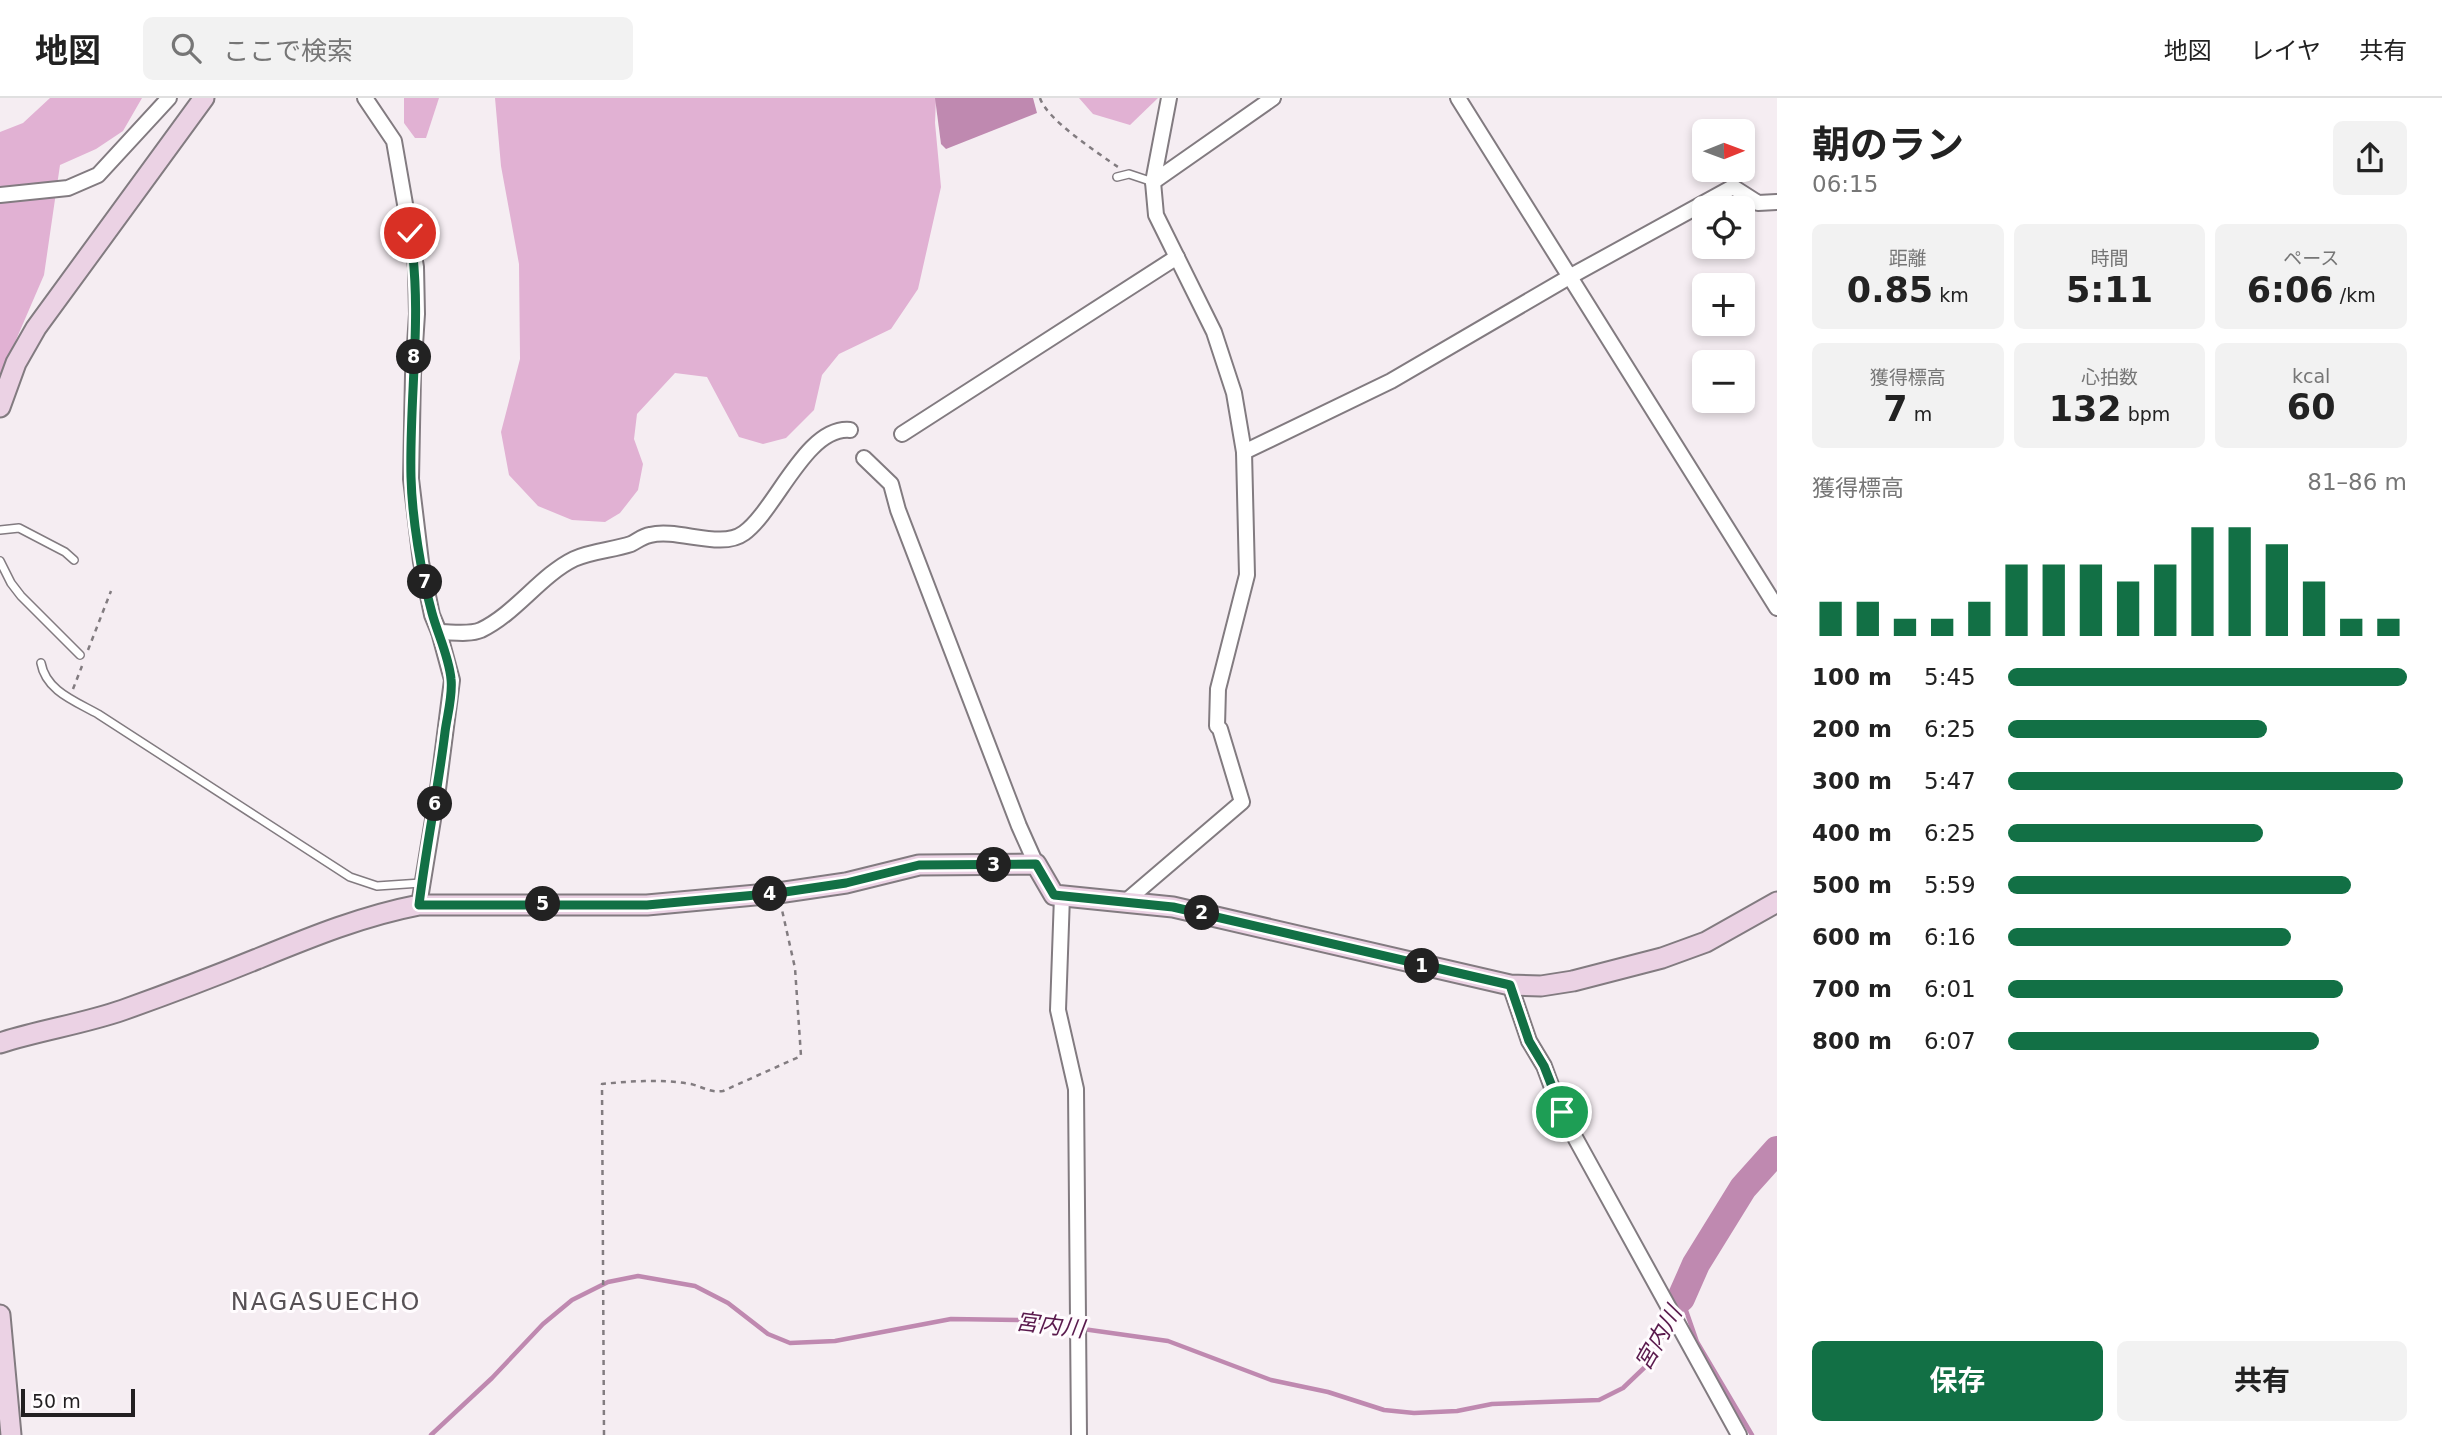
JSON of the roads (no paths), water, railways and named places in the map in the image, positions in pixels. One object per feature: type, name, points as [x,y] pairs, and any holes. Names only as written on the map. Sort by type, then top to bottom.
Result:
[{"type":"street","points":[[0,195],[68,187],[98,175],[169,98]]},
{"type":"street","points":[[0,407],[16,363],[36,328],[204,98]]},
{"type":"street","points":[[365,98],[394,141],[416,267],[417,314],[411,479],[421,562],[432,615],[452,680],[419,905]]},
{"type":"street","points":[[1125,902],[1242,802],[1217,726],[1218,689],[1247,575],[1244,452],[1234,393],[1214,332],[1156,215],[1153,182],[1169,98]]},
{"type":"street","points":[[1153,182],[1273,98]]},
{"type":"street","points":[[1458,98],[1777,608]]},
{"type":"street","points":[[1244,452],[1391,381],[1571,276],[1733,187],[1758,203],[1777,202]]},
{"type":"street","points":[[902,434],[1177,257]]},
{"type":"street","points":[[439,632],[480,631],[576,558],[633,543],[649,535],[683,534],[730,540],[740,536],[753,526],[804,458],[823,439],[836,430],[850,430]]},
{"type":"street","points":[[864,458],[891,484],[898,510],[1019,826],[1054,895],[1173,907],[1510,985],[1541,986],[1573,981],[1662,958],[1706,942],[1777,902]]},
{"type":"street","points":[[0,1043],[120,1011],[229,970],[314,934],[374,915],[419,905],[647,905],[778,893],[846,883],[919,865],[1036,864]]},
{"type":"street","points":[[1062,896],[1058,1010],[1076,1089],[1079,1435]]},
{"type":"street","points":[[1510,985],[1529,1041],[1544,1066],[1562,1112],[1739,1435]]},
{"type":"street","points":[[0,1315],[11,1435]]},
{"type":"lane","points":[[1117,177],[1129,174],[1153,182]]},
{"type":"lane","points":[[0,530],[19,528],[65,552],[74,560]]},
{"type":"lane","points":[[0,561],[10,583],[82,659]]},
{"type":"lane","points":[[41,663],[47,682],[350,877],[377,886],[421,883]]},
{"type":"waterway","name":"宮内川","points":[[1681,1298],[1696,1264],[1743,1188],[1777,1150]]},
{"type":"waterway","name":"宮内川","points":[[431,1435],[492,1378],[543,1324],[572,1300],[608,1282],[638,1276],[695,1286],[728,1303],[768,1334],[790,1343],[835,1341],[951,1319],[1019,1320],[1168,1341],[1271,1380],[1328,1392],[1384,1410],[1414,1413],[1457,1411],[1492,1404],[1599,1400],[1623,1388],[1645,1367],[1671,1321]]},
{"type":"waterway","name":"宮内川","points":[[1675,1313],[1681,1298]]},
{"type":"waterway","name":"宮内川","points":[[1682,1299],[1697,1342],[1752,1435]]},
{"type":"district","name":"NAGASUECHO","points":[[326,1302]]}]
